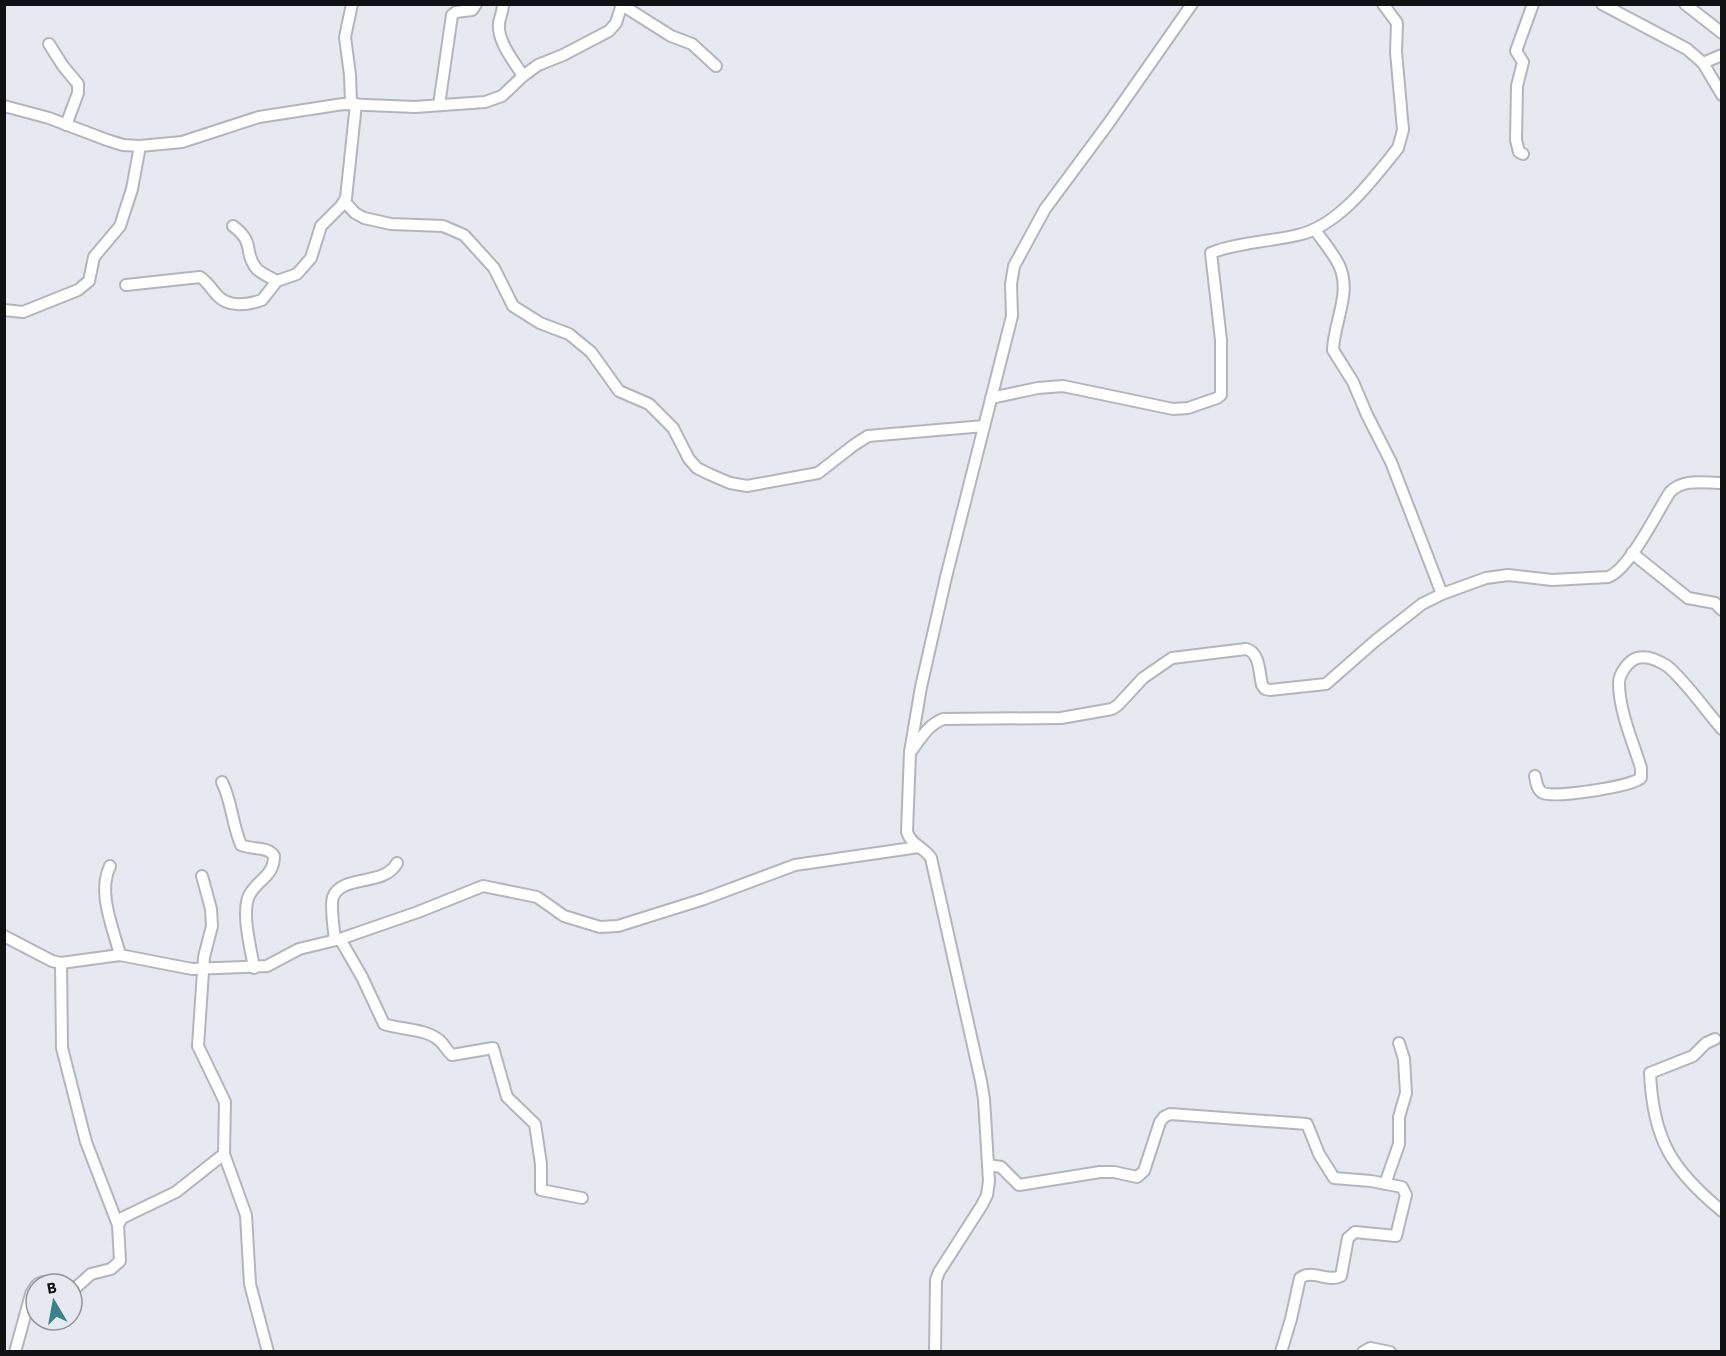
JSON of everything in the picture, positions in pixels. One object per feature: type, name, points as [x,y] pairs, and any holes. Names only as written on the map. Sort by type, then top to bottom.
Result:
[{"type":"street","points":[[126,285],[200,277],[205,279],[225,302],[239,304],[262,300],[277,281],[297,274],[314,254],[324,222],[345,202],[354,104],[345,37],[352,4]]},
{"type":"street","points":[[439,105],[452,15],[456,12],[472,10],[476,4]]},
{"type":"street","points":[[503,4],[501,34],[509,54],[523,76]]},
{"type":"street","points":[[935,1352],[936,1280],[982,1205],[988,1188],[988,1165],[981,1082],[931,858],[928,852],[909,838],[907,832],[910,752],[921,687],[945,577],[1012,316],[1011,284],[1014,266],[1050,200],[1108,124],[1192,4]]},
{"type":"street","points":[[991,398],[1038,388],[1063,386],[1173,409],[1188,408],[1217,398],[1222,390],[1221,340],[1211,253],[1315,230],[1358,198],[1402,140],[1396,52],[1397,23],[1383,4]]},
{"type":"street","points":[[1523,154],[1519,152],[1516,140],[1517,86],[1523,62],[1516,51],[1533,4]]},
{"type":"street","points":[[1602,4],[1679,44],[1703,63],[1722,95]]},
{"type":"street","points":[[1685,4],[1722,33]]},
{"type":"street","points":[[4,106],[107,140],[140,146],[182,142],[268,116],[354,104],[415,107],[494,100],[502,96],[538,65],[563,56],[609,31],[616,23],[622,5],[671,36],[692,44],[716,66]]},
{"type":"street","points":[[49,44],[78,84],[78,93],[66,125]]},
{"type":"street","points":[[1703,63],[1722,56]]},
{"type":"street","points":[[4,309],[23,312],[78,290],[89,281],[94,257],[120,226],[132,189],[140,146]]},
{"type":"street","points":[[345,202],[364,218],[391,224],[443,226],[464,235],[494,268],[513,306],[540,323],[569,334],[596,356],[619,391],[649,404],[673,428],[689,459],[697,468],[730,483],[747,486],[818,473],[868,436],[984,426]]},
{"type":"street","points":[[233,226],[246,237],[250,257],[256,268],[277,281]]},
{"type":"street","points":[[1315,230],[1338,262],[1344,283],[1333,350],[1353,382],[1391,462],[1442,594]]},
{"type":"street","points":[[910,752],[927,729],[943,719],[1061,718],[1112,709],[1143,678],[1164,662],[1178,657],[1246,649],[1256,655],[1262,685],[1265,689],[1326,684],[1422,604],[1442,594],[1498,576],[1552,580],[1608,577],[1619,571],[1632,554],[1676,486],[1690,482],[1722,483]]},
{"type":"street","points":[[1632,554],[1688,598],[1715,603],[1722,610]]},
{"type":"street","points":[[1535,776],[1539,790],[1544,793],[1568,794],[1627,785],[1641,778],[1641,768],[1624,712],[1619,682],[1621,674],[1632,660],[1639,657],[1654,659],[1669,667],[1722,729]]},
{"type":"street","points":[[222,782],[227,792],[234,830],[241,845],[269,851],[274,856],[273,869],[254,887],[246,906],[254,968]]},
{"type":"street","points":[[4,936],[52,961],[61,963],[120,955],[203,970],[254,968],[274,964],[299,950],[418,912],[483,886],[537,897],[564,916],[600,927],[618,926],[704,899],[795,865],[919,847]]},
{"type":"street","points":[[397,863],[392,871],[342,886],[334,895],[332,903],[337,939],[359,971],[384,1024],[411,1029],[434,1037],[452,1055],[493,1048],[507,1097],[535,1124],[541,1164],[541,1190],[582,1198]]},
{"type":"street","points":[[110,866],[105,876],[104,889],[120,955]]},
{"type":"street","points":[[202,876],[211,909],[212,926],[203,970],[198,1046],[225,1102],[224,1155],[246,1215],[250,1284],[268,1352]]},
{"type":"street","points":[[61,963],[62,1048],[86,1142],[118,1225],[120,1261],[111,1269],[91,1274],[84,1280]]},
{"type":"street","points":[[1715,1039],[1706,1043],[1693,1056],[1652,1070],[1650,1078],[1657,1127],[1669,1155],[1678,1168],[1722,1211]]},
{"type":"street","points":[[1385,1184],[1399,1144],[1399,1117],[1406,1093],[1404,1059],[1398,1043]]},
{"type":"street","points":[[988,1165],[1001,1167],[1019,1185],[1100,1172],[1114,1172],[1137,1177],[1144,1171],[1160,1122],[1164,1117],[1177,1113],[1230,1120],[1303,1123],[1310,1127],[1319,1154],[1334,1178],[1402,1187],[1406,1190],[1406,1195],[1398,1233],[1393,1237],[1351,1234],[1348,1238],[1341,1276],[1334,1279],[1309,1274],[1300,1278],[1281,1352]]},
{"type":"street","points":[[118,1225],[122,1218],[176,1192],[224,1155]]},
{"type":"street","points":[[15,1352],[24,1319]]},
{"type":"street","points":[[1363,1352],[1370,1348],[1390,1352]]}]
